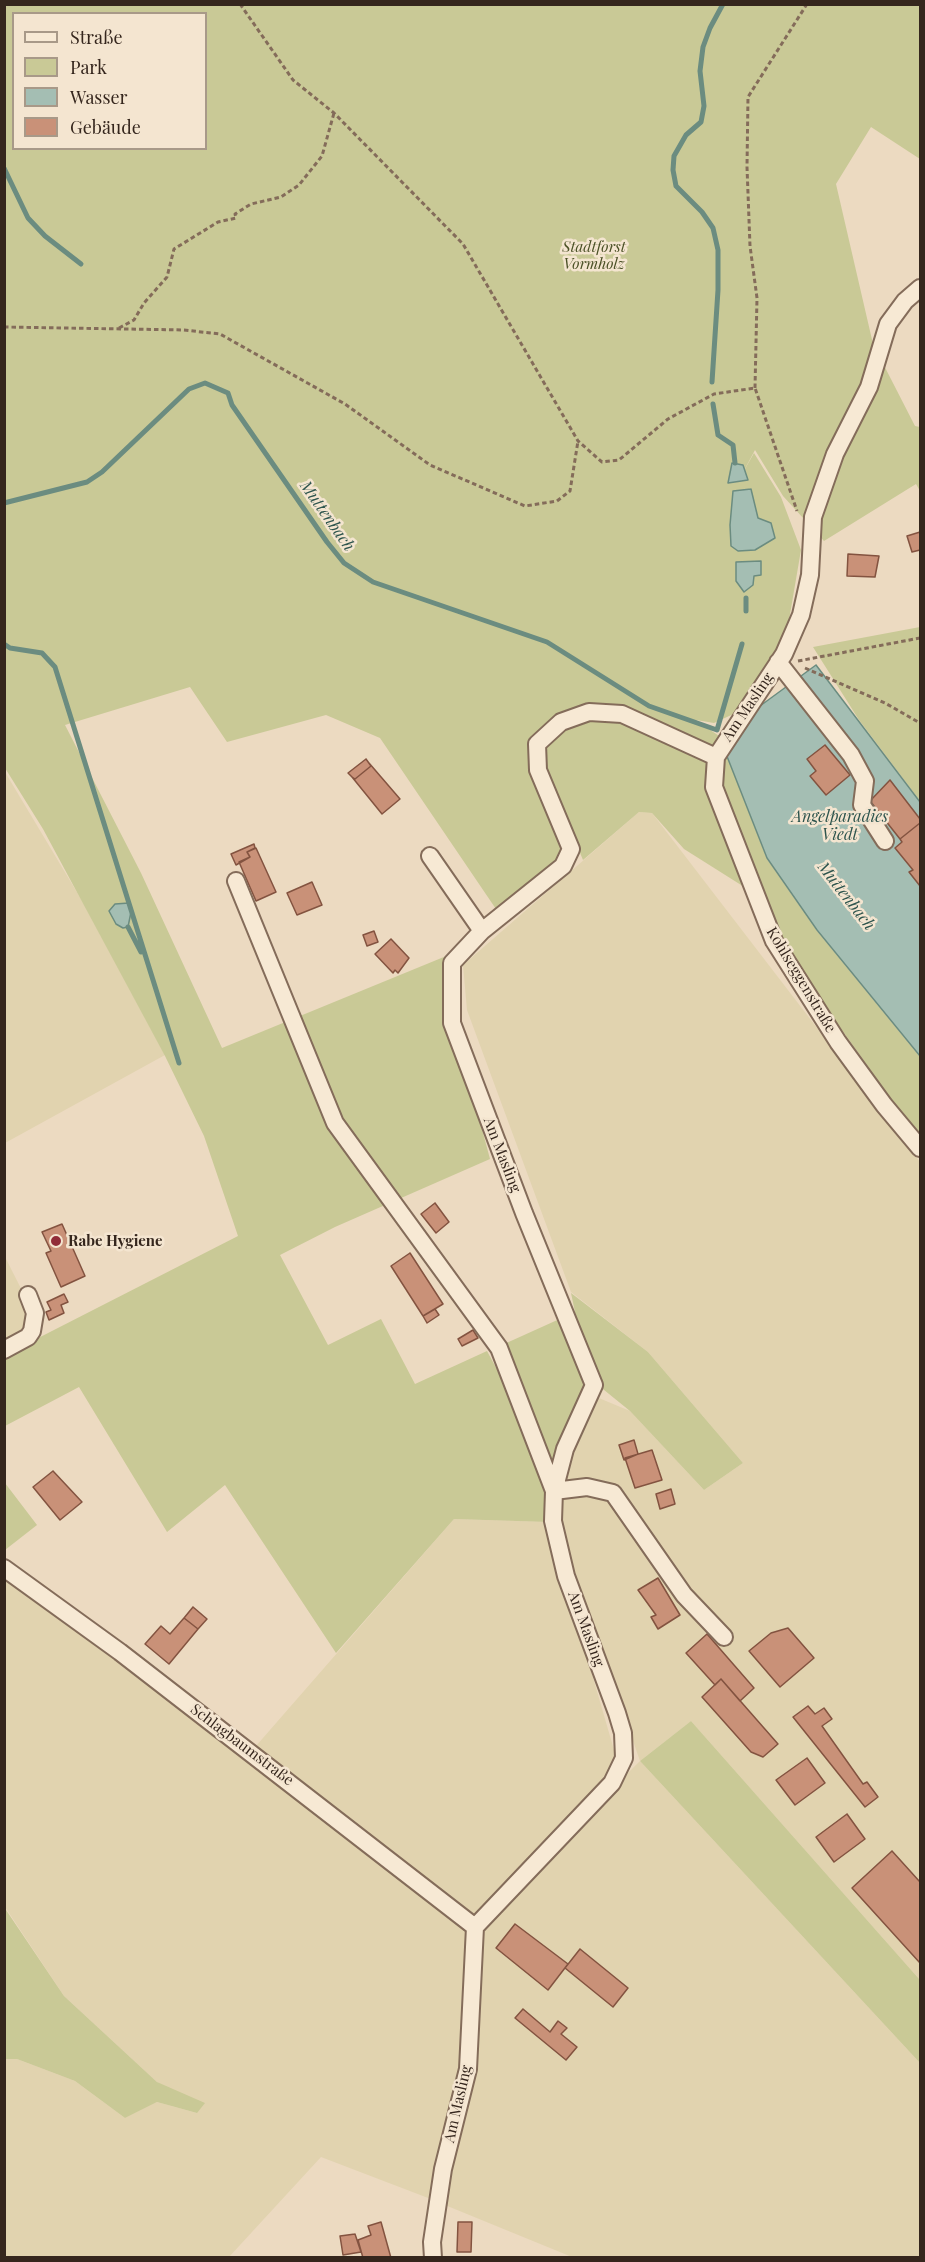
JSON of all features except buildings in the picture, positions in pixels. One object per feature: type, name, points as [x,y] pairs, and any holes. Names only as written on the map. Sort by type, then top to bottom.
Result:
[{"type":"street","name":"Am Masling","points":[[433,2258],[432,2242],[443,2169],[468,2068],[475,1927],[612,1783],[624,1758],[623,1733],[566,1576],[553,1521],[554,1491],[565,1449],[594,1385],[524,1213],[452,1023],[452,963],[482,931],[563,866],[571,849],[538,770],[537,744],[561,722],[589,712],[622,714],[716,757],[778,662],[801,615],[810,575],[810,539],[813,517],[836,454],[869,387],[888,324],[905,301],[921,288]]},
{"type":"street","points":[[778,662],[851,755],[865,782],[862,805],[885,841]]},
{"type":"street","name":"Kohlseggenstraße","points":[[716,757],[714,787],[774,941],[838,1042],[884,1105],[921,1148]]},
{"type":"street","points":[[430,856],[482,931]]},
{"type":"street","points":[[236,881],[335,1123],[500,1348],[554,1491],[587,1487],[613,1493],[631,1515],[684,1595],[724,1637]]},
{"type":"street","points":[[4,1350],[28,1337],[32,1331],[35,1313],[28,1294]]},
{"type":"street","name":"Schlagbaumstraße","points":[[4,1568],[120,1652],[475,1927]]},
{"type":"path","points":[[240,4],[293,80],[334,113],[463,244],[578,441],[602,462],[619,460],[668,419],[714,394],[755,388]]},
{"type":"path","points":[[807,4],[748,97],[747,167],[750,246],[757,298],[755,388],[802,527],[810,539]]},
{"type":"path","points":[[117,329],[134,321],[144,303],[167,277],[174,249],[218,222],[236,218],[235,214],[251,204],[281,197],[299,185],[322,156],[334,113]]},
{"type":"path","points":[[4,327],[184,330],[220,334],[345,404],[430,465],[525,506],[557,501],[570,491],[578,441]]},
{"type":"path","points":[[921,638],[792,662],[885,703],[921,723]]},
{"type":"shaded area","points":[[5,772],[84,904],[165,1055],[5,1143]]},
{"type":"shaded area","points":[[639,812],[652,813],[920,1162],[920,1980],[691,1721],[640,1761],[559,1527],[568,1450],[594,1396],[630,1411],[704,1490],[743,1463],[648,1352],[571,1292],[467,1010],[463,965]]},
{"type":"shaded area","points":[[4,1255],[39,1324],[4,1344]]},
{"type":"shaded area","points":[[454,1519],[548,1522],[614,1750],[614,1765],[606,1781],[472,1917],[467,1916],[256,1746]]},
{"type":"shaded area","points":[[4,1574],[472,1930],[466,2070],[436,2201],[321,2157],[229,2257],[5,2257],[5,2059],[17,2059],[75,2081],[125,2118],[157,2102],[197,2113],[157,2082],[64,1996],[5,1907]]},
{"type":"shaded area","points":[[640,1761],[920,2063],[920,2257],[572,2257],[440,2203],[469,2068],[477,1932],[530,1870]]},
{"type":"green space","name":"Stadtforst Vormholz","points":[[5,5],[920,5],[920,159],[871,127],[836,184],[873,344],[915,426],[920,427],[920,491],[916,484],[824,541],[783,496],[755,450],[741,476],[754,453],[781,497],[801,550],[788,626],[778,651],[740,711],[714,723],[696,720],[719,736],[767,859],[817,931],[920,1057],[920,1140],[827,1009],[749,890],[684,849],[652,813],[639,812],[583,860],[536,747],[532,777],[563,844],[561,859],[498,912],[380,738],[326,715],[227,742],[190,687],[65,725],[141,873],[222,1048],[456,952],[446,975],[443,1026],[475,1103],[490,1159],[335,1227],[280,1255],[328,1345],[381,1319],[415,1384],[487,1351],[507,1388],[546,1480],[548,1522],[454,1519],[336,1653],[225,1485],[167,1532],[79,1387],[5,1426],[5,1355],[238,1236],[204,1136],[165,1056],[43,829],[5,768]]},
{"type":"green space","points":[[920,627],[920,801],[859,720],[813,647]]},
{"type":"green space","points":[[571,1293],[648,1352],[743,1463],[704,1490],[630,1411],[593,1381],[552,1468],[502,1345],[575,1312]]},
{"type":"green space","points":[[5,1483],[37,1525],[5,1550]]},
{"type":"green space","points":[[691,1721],[920,1980],[920,2063],[640,1761]]},
{"type":"green space","points":[[4,1907],[64,1996],[157,2082],[205,2103],[197,2113],[157,2102],[125,2118],[75,2081],[17,2059],[5,2059]]},
{"type":"water","points":[[732,463],[743,465],[748,480],[728,483]]},
{"type":"water","points":[[751,489],[758,518],[771,523],[775,538],[755,550],[738,551],[731,546],[733,491]]},
{"type":"water","points":[[761,561],[761,575],[754,576],[753,585],[744,592],[736,581],[736,562]]},
{"type":"water","name":"Angelparadies Viedt","points":[[816,665],[920,802],[920,1056],[817,930],[767,858],[719,736]]},
{"type":"water","points":[[129,903],[131,912],[128,927],[123,928],[116,924],[109,911],[115,904]]},
{"type":"waterway","points":[[712,382],[718,290],[718,250],[713,228],[702,212],[676,186],[673,170],[674,156],[686,135],[701,122],[704,106],[700,71],[703,47],[723,4]]},
{"type":"waterway","points":[[4,168],[28,218],[45,236],[81,264]]},
{"type":"waterway","name":"Muttenbach","points":[[4,503],[87,482],[102,472],[189,389],[205,383],[228,393],[232,405],[327,542],[344,563],[373,582],[547,642],[649,706],[717,730],[742,644]]},
{"type":"waterway","points":[[713,404],[718,435],[733,445],[735,463]]},
{"type":"waterway","points":[[746,598],[746,611]]},
{"type":"waterway","points":[[4,644],[10,648],[42,653],[55,667],[179,1063]]},
{"type":"waterway","points":[[128,927],[141,952]]},
{"type":"place","name":"Rabe Hygiene","points":[[56,1241]]}]
